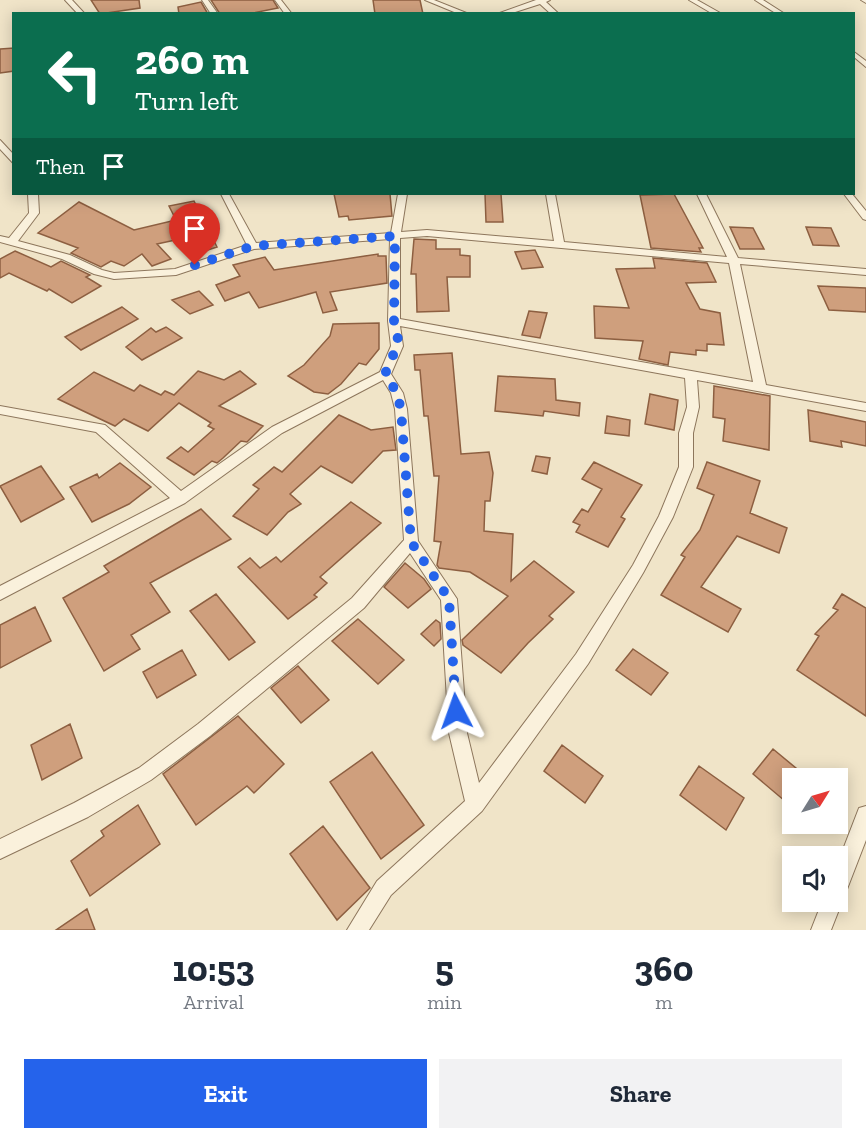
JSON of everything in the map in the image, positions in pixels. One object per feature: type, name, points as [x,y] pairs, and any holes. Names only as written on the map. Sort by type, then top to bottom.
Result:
[{"type":"street","points":[[68,0],[80,12]]},
{"type":"street","points":[[278,0],[287,12]]},
{"type":"street","points":[[428,0],[461,12]]},
{"type":"street","points":[[692,0],[715,12]]},
{"type":"street","points":[[758,0],[779,12]]},
{"type":"street","points":[[506,12],[542,1],[554,12]]},
{"type":"street","points":[[855,57],[866,65]]},
{"type":"street","points":[[0,143],[12,158]]},
{"type":"street","points":[[5,241],[34,213],[33,195]]},
{"type":"street","points":[[226,195],[253,246]]},
{"type":"street","points":[[0,594],[180,500],[277,430],[385,374],[397,346],[394,321],[395,236],[402,195]]},
{"type":"street","points":[[551,195],[559,244]]},
{"type":"street","points":[[702,195],[734,260],[760,387]]},
{"type":"street","points":[[849,195],[866,217]]},
{"type":"street","points":[[5,241],[66,256],[98,272],[114,276],[176,272],[253,246],[427,232],[866,272]]},
{"type":"street","points":[[394,321],[866,407]]},
{"type":"street","points":[[385,374],[397,393],[401,410],[411,542],[449,599],[458,733],[476,804]]},
{"type":"street","points":[[357,930],[384,888],[476,804],[582,659],[638,569],[666,517],[686,467],[686,433],[693,407],[692,375]]},
{"type":"street","points":[[0,410],[100,428],[180,500]]},
{"type":"street","points":[[0,849],[81,810],[145,774],[204,730],[358,603],[411,542]]},
{"type":"street","points":[[848,862],[866,815]]},
{"type":"street","points":[[821,930],[828,912]]},
{"type":"building","points":[[91,0],[139,0],[140,8],[99,12]]},
{"type":"building","points":[[211,0],[273,0],[278,8],[258,12],[219,12]]},
{"type":"building","points":[[373,0],[420,0],[423,12],[375,12]]},
{"type":"building","points":[[201,2],[207,12],[179,12],[178,7]]},
{"type":"building","points":[[12,48],[12,71],[0,73],[0,49]]},
{"type":"building","points":[[334,195],[390,195],[392,216],[349,220],[348,216],[339,217]]},
{"type":"building","points":[[485,195],[501,195],[503,222],[486,222]]},
{"type":"building","points":[[640,195],[675,195],[703,248],[699,248],[701,252],[651,248]]},
{"type":"building","points":[[194,201],[217,247],[198,253],[189,237],[157,244],[171,259],[152,266],[142,254],[124,266],[111,261],[101,267],[71,253],[78,248],[38,233],[79,202],[134,230],[176,220],[169,206]]},
{"type":"building","points":[[730,227],[753,228],[764,249],[740,249]]},
{"type":"building","points":[[806,227],[831,228],[839,246],[813,245]]},
{"type":"building","points":[[414,239],[436,240],[436,249],[460,249],[460,255],[470,256],[470,277],[447,277],[449,311],[417,312],[416,274],[411,274]]},
{"type":"building","points":[[535,250],[543,267],[522,269],[515,252]]},
{"type":"building","points":[[15,251],[51,267],[61,261],[90,275],[86,277],[101,286],[72,303],[49,289],[47,291],[9,273],[0,278],[0,259]]},
{"type":"building","points":[[378,254],[378,256],[386,256],[387,283],[330,292],[337,310],[323,313],[316,292],[259,308],[249,292],[225,301],[216,285],[240,276],[233,265],[265,257],[274,270]]},
{"type":"building","points":[[653,258],[707,263],[716,282],[686,283],[700,309],[720,313],[724,345],[707,344],[707,351],[696,350],[696,355],[670,352],[668,365],[639,359],[643,341],[595,338],[594,306],[629,308],[616,269],[655,268]]},
{"type":"building","points":[[818,286],[866,288],[866,312],[829,310]]},
{"type":"building","points":[[199,291],[213,305],[190,314],[172,300]]},
{"type":"building","points":[[122,307],[138,319],[81,350],[65,337]]},
{"type":"building","points":[[529,311],[547,313],[540,338],[522,335]]},
{"type":"building","points":[[379,323],[379,349],[366,365],[359,363],[341,384],[328,394],[314,392],[288,376],[304,365],[330,336],[333,324]]},
{"type":"building","points":[[166,327],[182,338],[142,360],[126,347],[151,328],[156,332]]},
{"type":"building","points":[[452,353],[461,454],[489,452],[493,473],[490,501],[485,501],[484,531],[513,534],[511,581],[534,561],[574,592],[549,616],[553,619],[501,673],[463,645],[462,640],[508,596],[470,572],[439,568],[437,565],[441,542],[434,541],[439,476],[434,476],[428,416],[424,416],[420,370],[415,370],[414,355]]},
{"type":"building","points":[[198,371],[224,380],[240,371],[256,384],[219,406],[263,426],[247,442],[241,441],[217,463],[212,461],[194,475],[167,458],[181,447],[188,452],[214,429],[208,426],[211,423],[179,403],[148,431],[124,419],[115,426],[58,399],[94,372],[134,391],[140,385],[161,395],[165,391],[174,395]]},
{"type":"building","points":[[498,376],[555,379],[556,400],[580,403],[579,416],[544,411],[543,416],[495,411]]},
{"type":"building","points":[[714,386],[770,396],[769,450],[723,441],[725,419],[713,417]]},
{"type":"building","points":[[650,394],[678,400],[674,430],[645,424]]},
{"type":"building","points":[[808,410],[866,422],[866,446],[841,441],[842,447],[810,441]]},
{"type":"building","points":[[339,415],[371,430],[393,427],[396,450],[383,451],[352,483],[321,466],[290,494],[301,504],[288,512],[267,535],[233,516],[259,489],[253,485],[274,467],[282,472]]},
{"type":"building","points":[[607,416],[630,420],[629,436],[605,433]]},
{"type":"building","points":[[536,456],[550,458],[547,474],[532,471]]},
{"type":"building","points":[[594,462],[642,485],[621,517],[625,519],[608,547],[576,532],[580,525],[573,522],[582,509],[588,512],[602,489],[582,479]]},
{"type":"building","points":[[707,462],[760,481],[750,513],[787,528],[779,553],[737,536],[701,587],[741,609],[728,632],[661,595],[685,557],[681,555],[700,530],[714,495],[697,488]]},
{"type":"building","points":[[120,463],[151,487],[129,504],[92,522],[70,487],[97,474],[99,478]]},
{"type":"building","points":[[41,466],[64,499],[21,522],[0,486]]},
{"type":"building","points":[[351,502],[381,523],[320,577],[327,583],[314,595],[317,597],[288,619],[238,567],[250,558],[260,568],[276,557],[281,562]]},
{"type":"building","points":[[201,509],[231,539],[150,583],[170,612],[131,635],[140,649],[104,671],[63,598],[109,572],[104,566]]},
{"type":"building","points":[[405,563],[424,579],[431,589],[408,608],[384,587]]},
{"type":"building","points":[[216,594],[255,642],[229,660],[190,611]]},
{"type":"building","points":[[842,594],[866,608],[866,716],[797,670],[819,636],[815,634],[838,610],[833,608]]},
{"type":"building","points":[[35,607],[51,641],[0,668],[0,625]]},
{"type":"building","points":[[358,619],[404,660],[378,684],[332,641]]},
{"type":"building","points":[[436,620],[440,623],[441,639],[434,646],[421,634]]},
{"type":"building","points":[[633,649],[668,673],[651,695],[616,670]]},
{"type":"building","points":[[182,650],[196,675],[157,698],[143,672]]},
{"type":"building","points":[[298,666],[329,700],[301,723],[271,688]]},
{"type":"building","points":[[238,716],[284,764],[254,793],[247,786],[196,825],[163,774]]},
{"type":"building","points":[[70,724],[82,758],[42,780],[31,745]]},
{"type":"building","points":[[562,745],[603,776],[585,803],[544,771]]},
{"type":"building","points":[[773,749],[796,768],[782,768],[782,799],[753,774]]},
{"type":"building","points":[[372,752],[424,825],[381,859],[330,782]]},
{"type":"building","points":[[699,766],[744,798],[726,830],[680,795]]},
{"type":"building","points":[[138,805],[160,844],[90,896],[71,861],[104,836],[101,831]]},
{"type":"building","points":[[323,826],[370,888],[337,920],[290,854]]},
{"type":"building","points":[[87,909],[95,930],[56,930]]},
{"type":"route","points":[[195,265],[253,246],[395,236],[394,321],[398,334],[397,346],[385,374],[397,393],[401,410],[411,542],[449,599],[456,711]]}]
